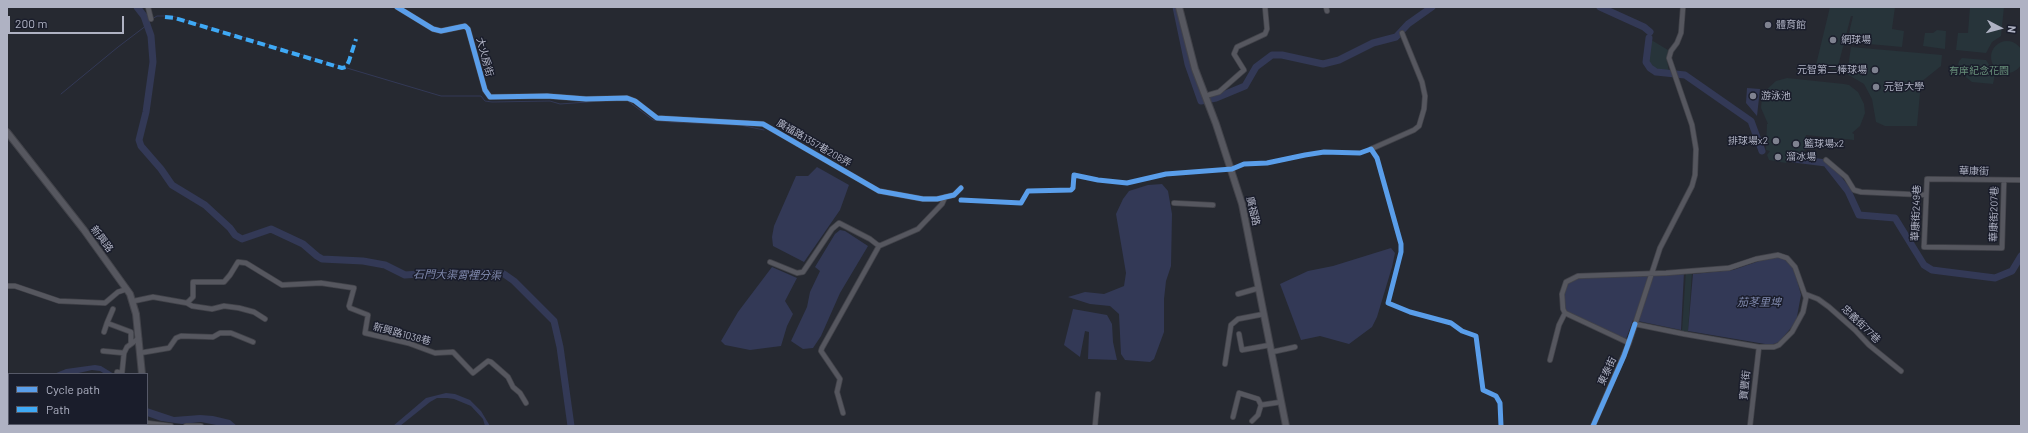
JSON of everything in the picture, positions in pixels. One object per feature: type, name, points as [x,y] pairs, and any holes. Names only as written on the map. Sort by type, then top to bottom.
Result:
[{"type":"street","points":[[148,7],[151,19]]},
{"type":"street","name":"大火房街","points":[[397,7],[433,29],[441,31],[464,26],[468,29],[485,90],[490,97],[546,96],[560,98]]},
{"type":"street","name":"廣福路","points":[[1179,7],[1195,69],[1212,113],[1240,197],[1286,426]]},
{"type":"street","points":[[1205,96],[1219,92],[1244,70],[1234,54],[1237,47],[1264,34],[1267,28],[1265,7]]},
{"type":"street","points":[[1651,273],[1660,248],[1692,186],[1695,176],[1696,149],[1693,130],[1672,69],[1670,58],[1671,51],[1677,43],[1681,33],[1683,7]]},
{"type":"street","points":[[1371,149],[1414,130],[1419,126],[1424,109],[1425,96],[1422,82],[1402,33]]},
{"type":"street","name":"廣福路1357巷206弄","points":[[560,98],[628,98],[635,101],[657,118],[763,124],[879,191],[923,199],[954,195],[961,188]]},
{"type":"street","name":"新興路","points":[[7,132],[127,289],[134,301],[142,373]]},
{"type":"street","points":[[1826,160],[1846,177],[1854,190],[1861,192],[1926,195]]},
{"type":"street","name":"華康街249巷","points":[[1924,247],[1926,179]]},
{"type":"street","name":"華康街","points":[[1926,179],[2021,180]]},
{"type":"street","name":"華康街207巷","points":[[1924,247],[2002,248],[2004,180]]},
{"type":"street","points":[[843,413],[837,392],[840,379],[822,351],[845,304],[878,246],[918,229],[942,204],[945,197]]},
{"type":"street","points":[[1174,203],[1213,205]]},
{"type":"street","points":[[770,262],[797,273],[803,272],[832,229],[839,223],[870,238],[878,246]]},
{"type":"street","points":[[1629,343],[1565,313],[1563,309],[1562,294],[1566,282],[1574,277],[1728,268],[1756,259],[1783,256],[1791,261],[1795,267],[1805,294],[1806,304],[1803,312],[1788,338],[1774,347],[1759,347],[1635,324]]},
{"type":"street","name":"新興路1038巷","points":[[187,303],[193,298],[193,282],[224,282],[238,262],[246,263],[282,285],[321,283],[354,288],[349,306],[350,308],[368,315],[365,334],[408,343],[436,353],[453,352],[473,373],[488,361],[491,362],[508,377],[513,387],[520,393],[526,403]]},
{"type":"street","name":"東泰街","points":[[1593,426],[1629,343],[1651,273]]},
{"type":"street","points":[[7,286],[16,286],[59,301],[105,303],[118,292],[127,289]]},
{"type":"street","points":[[1238,294],[1259,288]]},
{"type":"street","name":"忠義街77巷","points":[[1805,294],[1818,299],[1829,307],[1855,330],[1868,346],[1901,371]]},
{"type":"street","points":[[134,301],[153,297],[212,309],[224,306],[239,308],[254,312],[265,319]]},
{"type":"street","points":[[104,332],[113,309]]},
{"type":"street","points":[[1550,360],[1559,325],[1565,313]]},
{"type":"street","points":[[1225,364],[1231,325],[1238,319],[1264,314]]},
{"type":"street","points":[[107,323],[131,332],[131,344]]},
{"type":"street","points":[[140,353],[169,348],[176,338],[181,336],[212,337],[220,333],[231,333],[253,342]]},
{"type":"street","points":[[1239,334],[1242,350],[1270,345]]},
{"type":"street","points":[[117,372],[122,373],[124,353],[131,344],[139,338]]},
{"type":"street","points":[[1272,352],[1295,347]]},
{"type":"street","name":"寶豐街","points":[[1750,426],[1759,347]]},
{"type":"street","points":[[103,351],[124,353]]},
{"type":"street","points":[[1233,417],[1239,393],[1258,399],[1261,405],[1258,415],[1252,421]]},
{"type":"street","points":[[1095,426],[1098,394]]},
{"type":"street","points":[[1261,405],[1281,402]]},
{"type":"street","points":[[148,424],[171,426]]},
{"type":"street","points":[[186,426],[201,426]]},
{"type":"green space","points":[[1830,7],[1895,7],[1892,29],[1904,31],[1902,47],[1847,42],[1853,16],[1851,16],[1837,70],[1816,65]]},
{"type":"green space","points":[[1970,7],[2004,7],[2001,36],[1992,42],[1986,53],[1956,50],[1958,33],[1968,33]]},
{"type":"green space","points":[[1937,30],[1946,31],[1945,49],[1923,46],[1925,33],[1933,33]]},
{"type":"green space","points":[[1648,38],[1668,50],[1667,60],[1669,72],[1650,67],[1647,50]]},
{"type":"green space","points":[[2004,41],[2010,41],[2020,48],[2023,57],[2022,63],[2016,70],[2010,73],[2004,73],[1994,66],[1991,60],[1991,54],[1998,44]]},
{"type":"green space","points":[[1851,47],[1942,55],[1941,66],[1921,82],[1917,126],[1885,126],[1876,122],[1872,99],[1864,84],[1847,74]]},
{"type":"green space","name":"有庠紀念花園","points":[[1962,58],[1986,60],[1995,74],[1993,84],[1972,82],[1957,70],[1959,61]]},
{"type":"green space","points":[[1787,78],[1844,84],[1849,85],[1858,92],[1864,104],[1865,113],[1860,126],[1852,133],[1854,134],[1854,140],[1806,135],[1804,155],[1787,154],[1789,158],[1786,163],[1769,160],[1767,155],[1770,151],[1766,150],[1768,124],[1761,108],[1762,97],[1765,91],[1776,81]]},
{"type":"green space","points":[[1686,271],[1692,271],[1688,332],[1682,331]]},
{"type":"water","name":"游泳池","points":[[1747,88],[1760,89],[1757,116],[1746,103]]},
{"type":"water","points":[[817,167],[849,185],[840,210],[804,262],[773,246],[772,237],[774,226],[796,176],[808,176]]},
{"type":"water","points":[[1162,184],[1168,191],[1172,214],[1171,266],[1166,281],[1164,299],[1164,332],[1154,359],[1150,362],[1125,360],[1121,354],[1119,314],[1110,306],[1090,304],[1068,297],[1085,292],[1104,294],[1124,286],[1126,273],[1116,214],[1123,199],[1129,191],[1148,185]]},
{"type":"water","points":[[840,230],[845,231],[868,246],[840,293],[821,336],[813,348],[803,349],[791,341],[807,307],[810,292],[820,271],[815,267],[835,234]]},
{"type":"water","points":[[1391,248],[1395,253],[1392,267],[1377,317],[1372,327],[1349,344],[1320,336],[1301,340],[1280,284],[1308,271],[1333,266]]},
{"type":"water","name":"茄苳里埤","points":[[1777,257],[1784,258],[1794,268],[1801,295],[1796,322],[1779,342],[1771,345],[1688,331],[1693,274],[1733,270],[1762,260]]},
{"type":"water","points":[[772,267],[797,278],[785,301],[793,314],[787,326],[781,346],[750,350],[725,345],[721,341],[738,312]]},
{"type":"water","points":[[1684,272],[1681,330],[1633,320],[1626,339],[1565,311],[1563,301],[1566,283],[1572,278],[1646,276]]},
{"type":"water","points":[[1073,309],[1107,315],[1112,324],[1113,342],[1117,360],[1088,359],[1089,332],[1085,331],[1080,357],[1064,345]]},
{"type":"water","points":[[95,365],[101,366],[112,373],[103,373],[92,370],[78,373],[56,373],[66,369]]},
{"type":"water","points":[[446,393],[455,394],[470,400],[481,411],[490,426],[485,426],[483,419],[471,406],[454,399],[437,398],[400,426],[393,426],[426,398]]},
{"type":"water","points":[[148,408],[174,417],[200,415],[213,416],[230,420],[237,426],[221,426],[201,422],[182,424],[161,421],[148,416]]},
{"type":"waterway","name":"石門大渠霄裡分渠","points":[[137,7],[144,16],[151,36],[153,62],[146,112],[139,140],[141,146],[161,169],[172,185],[205,205],[230,228],[235,235],[242,239],[271,229],[303,244],[322,259],[363,261],[385,265],[405,275],[433,273],[452,275],[484,273],[504,274],[514,281],[554,321],[560,347],[571,426]]},
{"type":"waterway","points":[[1176,7],[1188,64],[1201,101],[1216,98],[1245,86],[1256,67],[1272,55],[1282,55],[1323,64],[1339,60],[1373,43],[1396,37],[1408,24],[1432,7]]},
{"type":"waterway","points":[[1600,7],[1644,27],[1650,32]]},
{"type":"waterway","points":[[152,19],[157,16],[172,16],[441,96],[481,96],[485,101],[492,102],[550,101],[560,104],[615,100]]},
{"type":"waterway","points":[[61,94],[150,21]]},
{"type":"waterway","points":[[1649,38],[1646,62],[1650,68],[1656,72],[1685,75],[1751,121],[1762,151]]},
{"type":"waterway","points":[[628,101],[653,120],[740,125],[764,130]]},
{"type":"waterway","points":[[1794,159],[1826,163],[1848,191],[1859,215],[1895,218],[1924,265],[1932,270],[1995,278],[2012,271],[2021,256]]},
{"type":"marked path","points":[[165,17],[175,18],[342,68],[346,67],[349,61],[356,39]]},
{"type":"cycle path","points":[[397,7],[433,29],[441,31],[465,26],[468,29],[485,90],[490,97],[547,96],[586,99],[627,98],[635,101],[657,118],[763,124],[879,191],[923,199],[937,199],[954,195],[961,188]]},
{"type":"cycle path","points":[[961,200],[1021,203],[1028,191],[1071,190],[1073,188],[1074,175],[1098,180],[1127,183],[1166,174],[1232,169],[1244,164],[1267,163],[1324,152],[1360,153],[1371,149],[1377,158],[1401,244],[1401,252],[1388,303],[1410,312],[1451,323],[1462,331],[1476,336],[1483,390],[1496,396],[1500,403],[1501,426]]},
{"type":"cycle path","points":[[1593,426],[1624,356],[1635,324]]},
{"type":"place","name":"體育館","points":[[1768,25]]},
{"type":"place","name":"網球場","points":[[1833,40]]},
{"type":"place","name":"元智第二棒球場","points":[[1875,70]]},
{"type":"place","name":"元智大學","points":[[1876,87]]},
{"type":"place","name":"游泳池","points":[[1753,96]]},
{"type":"place","name":"排球場x2","points":[[1776,141]]},
{"type":"place","name":"籃球場x2","points":[[1796,144]]},
{"type":"place","name":"溜冰場","points":[[1778,157]]}]
